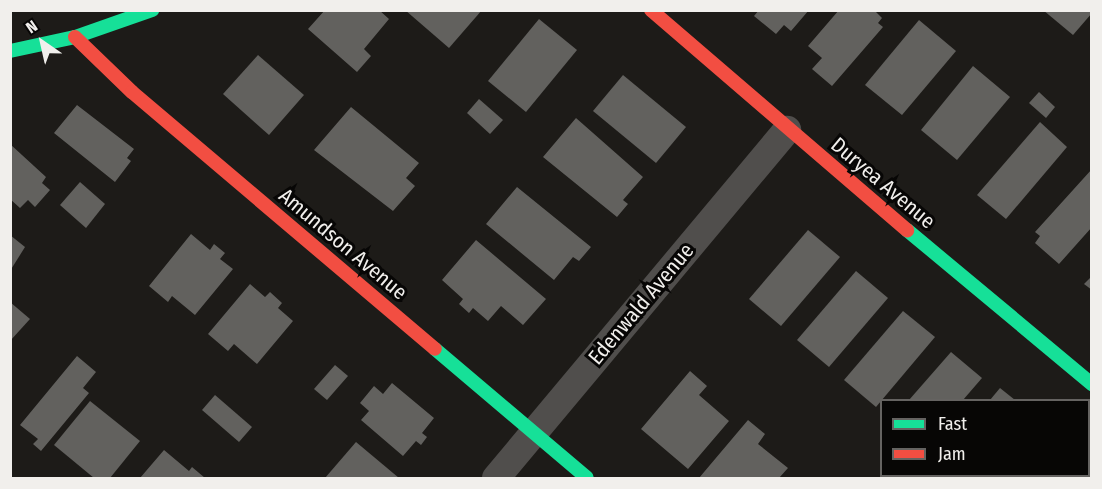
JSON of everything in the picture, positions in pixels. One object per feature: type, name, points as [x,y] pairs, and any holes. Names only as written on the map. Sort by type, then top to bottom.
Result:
[{"type":"street","points":[[10,51],[75,37],[152,10]]},
{"type":"street","name":"Duryea Avenue","points":[[651,10],[787,130],[1092,384]]},
{"type":"street","name":"Amundson Avenue","points":[[75,37],[132,92],[587,478]]},
{"type":"street","name":"Edenwald Avenue","points":[[496,478],[787,130]]},
{"type":"building","points":[[325,10],[379,10],[389,19],[364,49],[371,56],[357,72],[308,29]]},
{"type":"building","points":[[405,10],[482,10],[449,48]]},
{"type":"building","points":[[759,10],[809,10],[791,31],[784,25],[776,34],[754,16]]},
{"type":"building","points":[[839,10],[874,10],[882,18],[878,23],[883,27],[832,86],[812,69],[822,58],[808,46]]},
{"type":"building","points":[[1043,10],[1092,10],[1092,13],[1073,35]]},
{"type":"building","points":[[539,19],[577,50],[526,112],[488,81]]},
{"type":"building","points":[[919,20],[956,51],[902,115],[865,85]]},
{"type":"building","points":[[258,55],[304,95],[269,135],[223,94]]},
{"type":"building","points":[[973,66],[1010,97],[957,160],[921,130]]},
{"type":"building","points":[[623,75],[686,127],[656,163],[593,111]]},
{"type":"building","points":[[1039,92],[1055,107],[1046,118],[1029,103]]},
{"type":"building","points":[[479,99],[503,120],[490,134],[467,113]]},
{"type":"building","points":[[77,105],[134,149],[127,158],[131,161],[115,182],[54,133]]},
{"type":"building","points":[[351,107],[419,163],[406,178],[415,186],[393,211],[314,150]]},
{"type":"building","points":[[576,118],[643,177],[623,200],[628,204],[617,217],[543,157]]},
{"type":"building","points":[[1040,122],[1067,147],[1006,219],[977,195]]},
{"type":"building","points":[[10,144],[46,177],[42,183],[50,190],[35,207],[28,200],[20,208],[10,199]]},
{"type":"building","points":[[1092,169],[1092,227],[1059,264],[1035,243],[1040,236],[1035,232]]},
{"type":"building","points":[[80,182],[105,204],[86,228],[60,205]]},
{"type":"building","points":[[517,187],[591,247],[579,261],[573,257],[554,280],[486,224]]},
{"type":"building","points":[[808,230],[840,257],[781,326],[749,299]]},
{"type":"building","points":[[191,234],[210,250],[214,244],[225,253],[220,259],[233,269],[195,315],[172,296],[168,302],[149,286]]},
{"type":"building","points":[[10,235],[25,247],[10,271]]},
{"type":"building","points":[[476,240],[546,299],[523,325],[501,306],[488,321],[473,308],[469,313],[459,304],[463,299],[442,280]]},
{"type":"building","points":[[856,271],[888,298],[829,367],[797,340]]},
{"type":"building","points":[[1092,276],[1092,290],[1084,284]]},
{"type":"building","points":[[250,284],[265,297],[270,292],[282,303],[278,308],[293,321],[257,364],[234,344],[228,351],[208,334]]},
{"type":"building","points":[[10,302],[30,319],[10,341]]},
{"type":"building","points":[[903,311],[935,337],[883,399],[880,399],[876,407],[844,380]]},
{"type":"building","points":[[951,352],[982,378],[964,399],[910,399]]},
{"type":"building","points":[[77,356],[96,372],[83,388],[89,393],[41,451],[33,444],[38,439],[20,425]]},
{"type":"building","points":[[335,365],[348,376],[327,400],[314,389]]},
{"type":"building","points":[[690,371],[707,386],[699,395],[729,421],[688,469],[641,429]]},
{"type":"building","points":[[392,383],[434,418],[422,433],[427,437],[421,445],[416,441],[403,456],[361,420],[369,411],[360,403],[374,386],[383,394]]},
{"type":"building","points":[[1000,388],[1014,399],[991,399]]},
{"type":"building","points":[[215,395],[252,427],[239,442],[202,410]]},
{"type":"building","points":[[90,401],[140,441],[110,478],[94,478],[54,445]]},
{"type":"building","points":[[748,420],[765,434],[758,444],[788,468],[779,478],[699,478]]},
{"type":"building","points":[[356,442],[399,478],[325,478]]},
{"type":"building","points":[[164,450],[189,471],[192,467],[205,478],[140,478]]},
{"type":"traffic: fast","points":[[10,51],[75,37],[152,10]]},
{"type":"traffic: fast","points":[[907,230],[1092,384]]},
{"type":"traffic: fast","points":[[435,349],[587,478]]},
{"type":"traffic: jam","points":[[651,10],[907,230]]},
{"type":"traffic: jam","points":[[75,37],[132,92],[435,349]]}]
